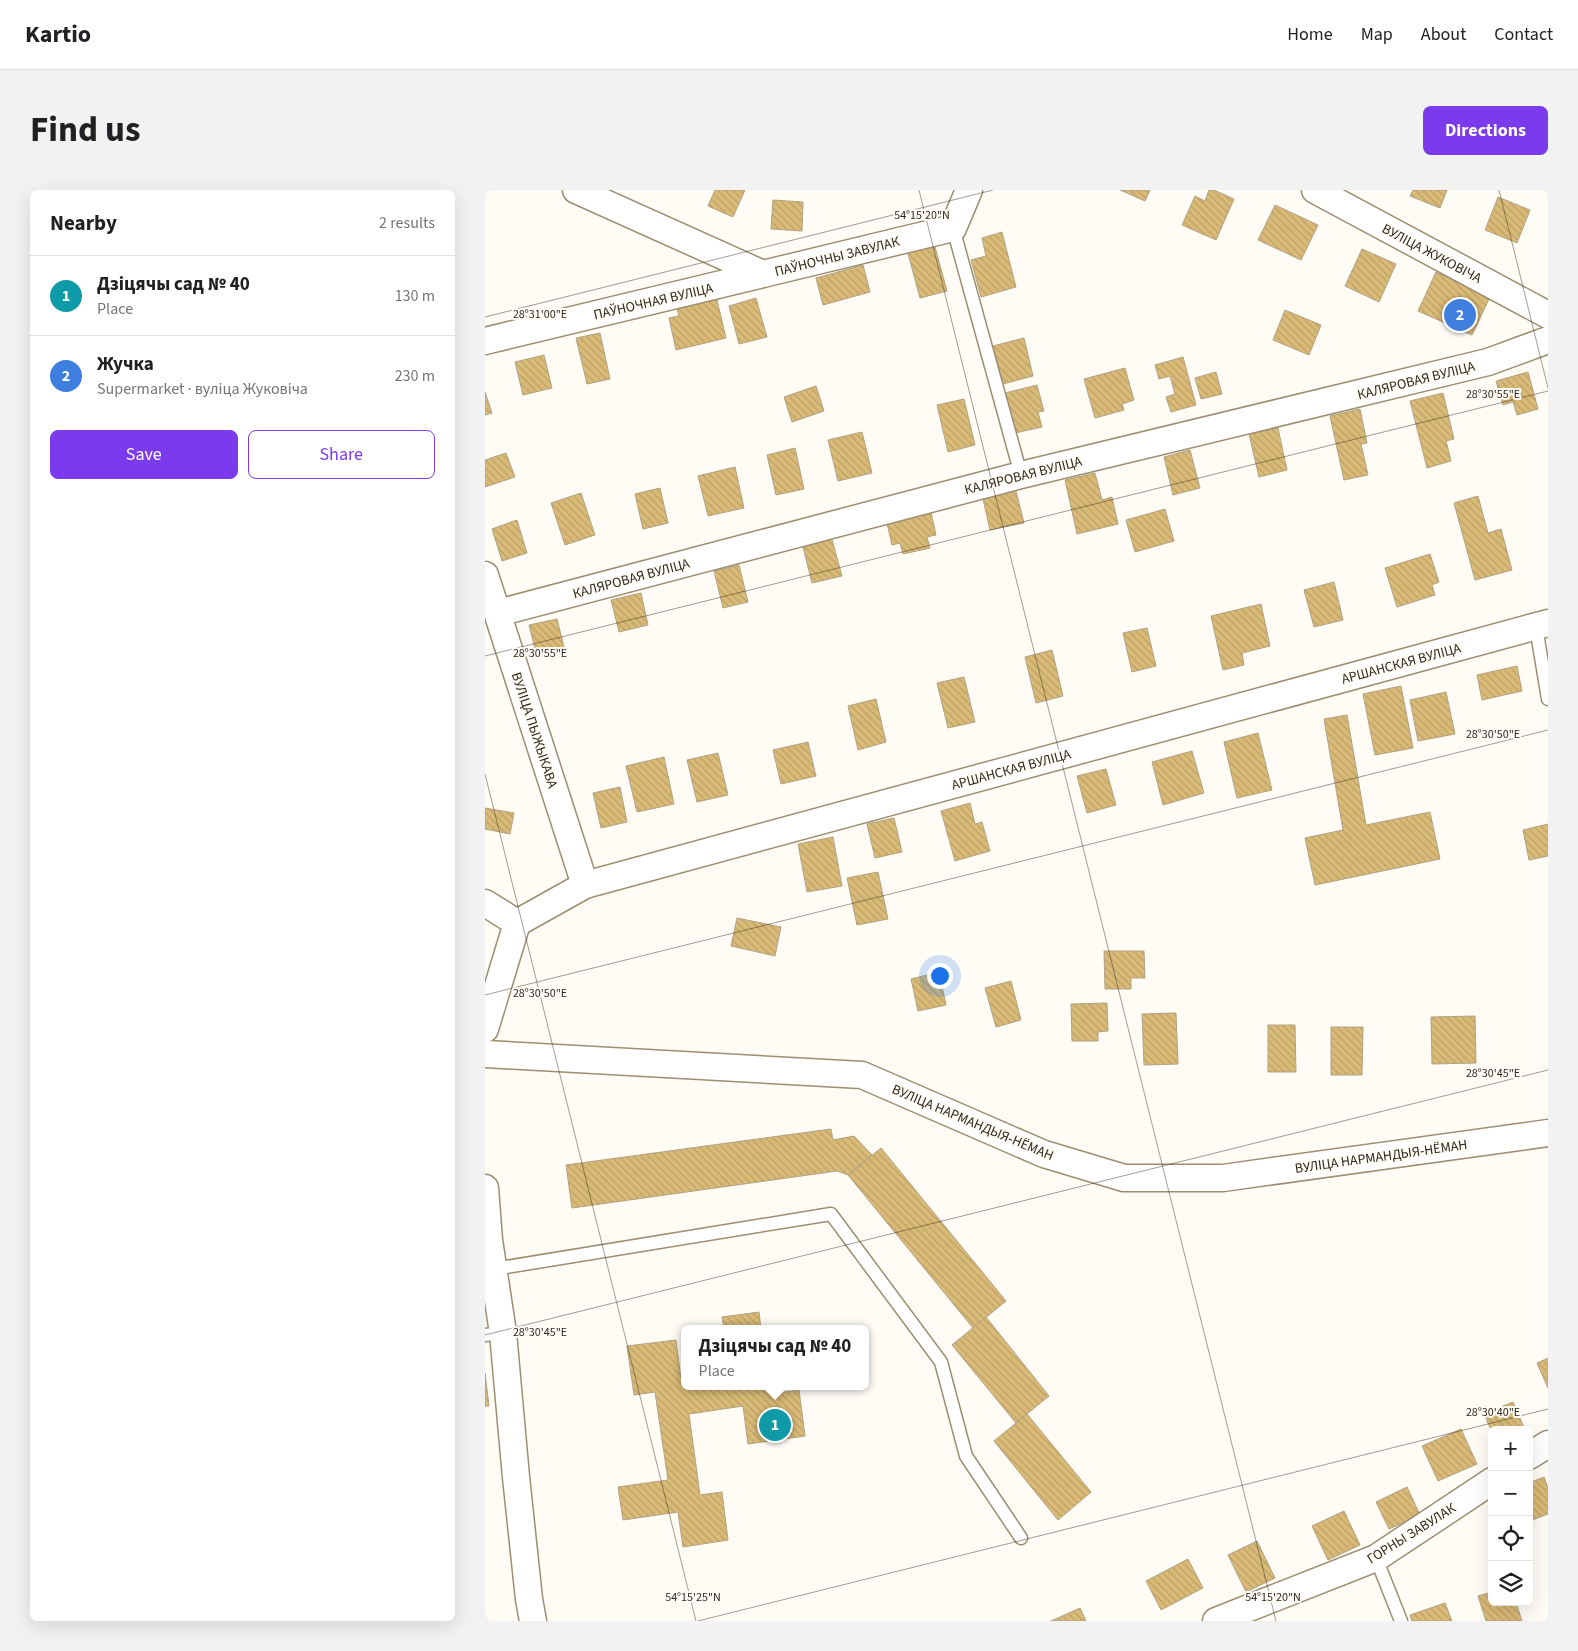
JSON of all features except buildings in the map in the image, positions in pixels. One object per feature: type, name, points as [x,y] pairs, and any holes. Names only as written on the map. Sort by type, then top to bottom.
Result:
[{"type":"street","name":"ПАЎНОЧНЫ ЗАВУЛАК","points":[[576,190],[763,274],[953,228]]},
{"type":"street","points":[[953,228],[969,190]]},
{"type":"street","name":"ВУЛІЦА ЖУКОВІЧА","points":[[1315,190],[1548,315]]},
{"type":"street","name":"ПАЎНОЧНАЯ ВУЛІЦА","points":[[485,341],[763,274]]},
{"type":"street","name":"КАЛЯРОВАЯ ВУЛІЦА","points":[[498,613],[1021,475],[1488,362],[1548,340]]},
{"type":"street","name":"ВУЛІЦА ПЫЖЫКАВА","points":[[485,574],[585,885]]},
{"type":"street","name":"АРШАНСКАЯ ВУЛІЦА","points":[[517,923],[585,885],[1542,625]]},
{"type":"street","points":[[485,903],[517,923],[485,1029]]},
{"type":"street","name":"ВУЛІЦА НАРМАНДЫЯ-НЁМАН","points":[[485,1054],[862,1075],[1044,1154],[1124,1178],[1223,1178],[1548,1133]]},
{"type":"street","points":[[485,1188],[487,1240],[494,1269],[494,1334],[516,1477],[533,1621]]},
{"type":"street","points":[[1533,1453],[1548,1444]]},
{"type":"street","name":"ГОРНЫ ЗАВУЛАК","points":[[1216,1621],[1376,1558],[1488,1484]]},
{"type":"lane","points":[[953,228],[1021,475]]},
{"type":"lane","points":[[1542,625],[1548,699]]},
{"type":"lane","points":[[494,1269],[831,1214],[941,1362],[966,1456],[1021,1538]]},
{"type":"lane","points":[[1376,1558],[1401,1621]]},
{"type":"place","name":"Жучка","points":[[1460,315]]},
{"type":"place","name":"Дзіцячы сад № 40","points":[[775,1425]]}]
